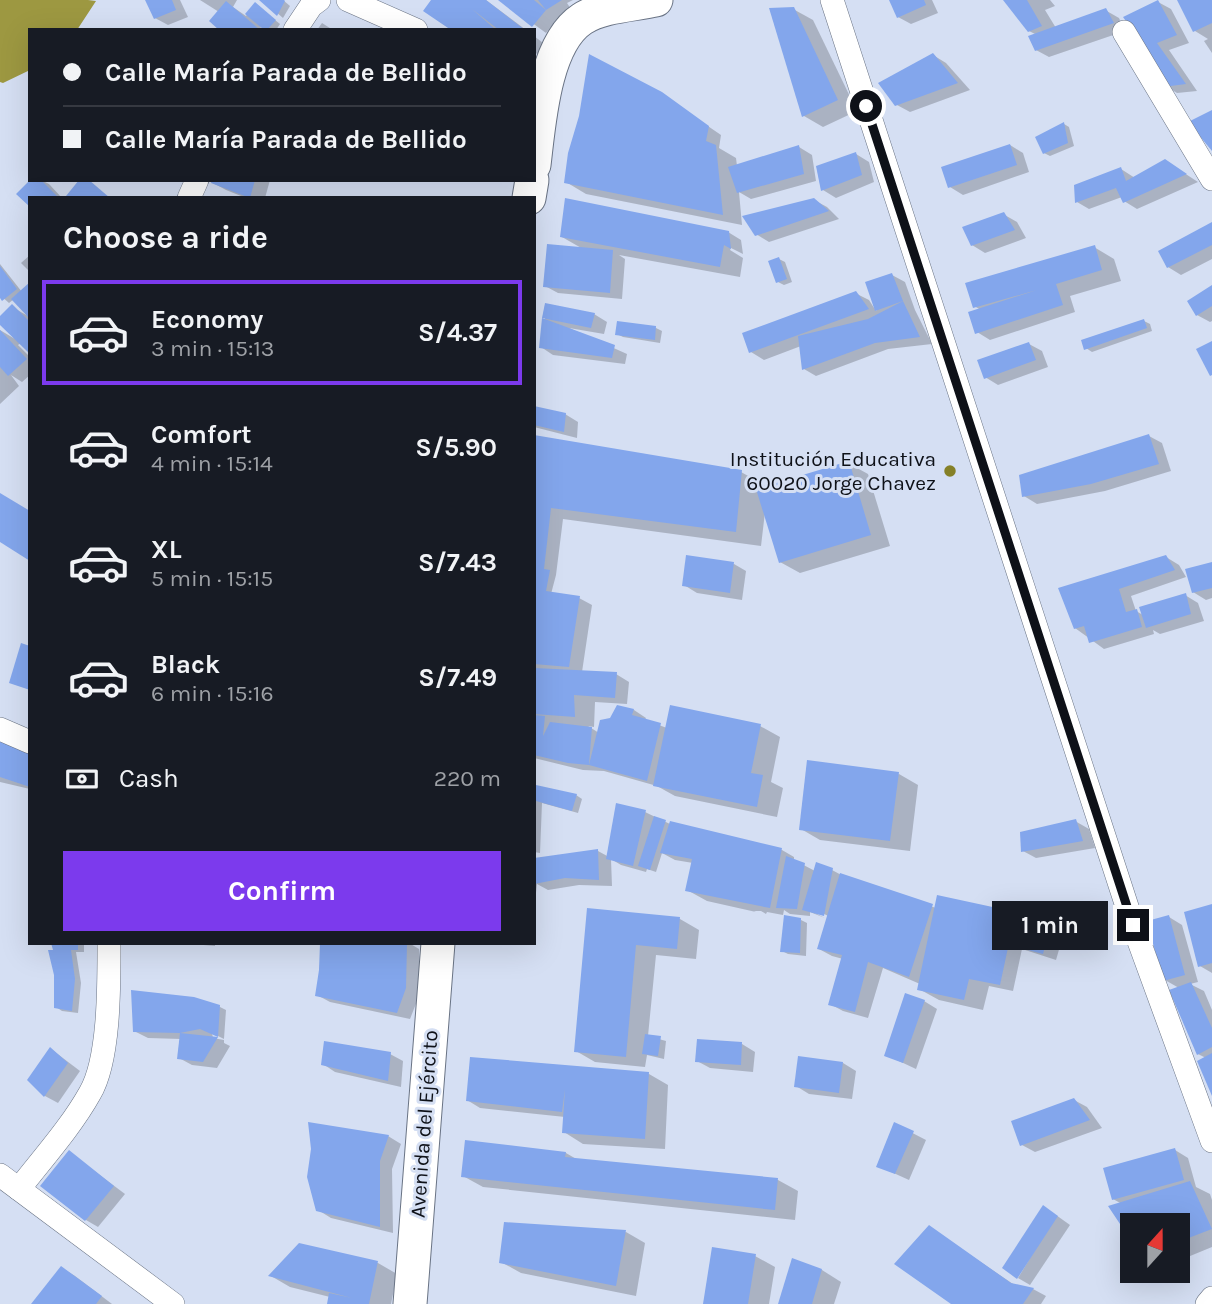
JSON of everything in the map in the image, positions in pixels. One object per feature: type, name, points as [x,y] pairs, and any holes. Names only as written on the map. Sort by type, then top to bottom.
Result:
[{"type":"main road","points":[[536,132],[539,83],[572,28],[583,18],[598,12],[656,0]]},
{"type":"main road","name":"Avenida del Ejército","points":[[410,1304],[438,945]]},
{"type":"street","points":[[296,28],[311,6],[319,0]]},
{"type":"street","points":[[348,0],[411,28]]},
{"type":"street","points":[[832,0],[1133,925],[1212,1141]]},
{"type":"street","points":[[1124,32],[1212,178]]},
{"type":"street","points":[[0,729],[28,741]]},
{"type":"street","points":[[19,1189],[92,1091],[102,1057],[108,1001],[108,945]]},
{"type":"street","points":[[0,1175],[173,1304]]},
{"type":"street","points":[[1207,1304],[1212,1298]]},
{"type":"shaded area","points":[[0,0],[96,1],[78,28],[28,28],[28,71],[0,82]]},
{"type":"building","points":[[145,0],[172,0],[176,10],[154,19]]},
{"type":"building","points":[[259,0],[284,0],[285,1],[277,16]]},
{"type":"building","points":[[431,0],[486,0],[522,28],[496,28],[472,9],[494,28],[448,28],[423,11]]},
{"type":"building","points":[[498,0],[534,0],[546,10],[532,27]]},
{"type":"building","points":[[538,0],[562,0],[546,10]]},
{"type":"building","points":[[889,0],[924,0],[926,5],[897,18]]},
{"type":"building","points":[[1003,0],[1027,0],[1042,26],[1028,32]]},
{"type":"building","points":[[1158,0],[1177,35],[1157,43],[1186,84],[1163,87],[1145,48],[1123,17]]},
{"type":"building","points":[[1177,0],[1212,0],[1212,23],[1193,32]]},
{"type":"building","points":[[226,1],[258,28],[217,28],[209,21]]},
{"type":"building","points":[[255,2],[276,20],[269,28],[262,28],[245,14]]},
{"type":"building","points":[[794,7],[838,100],[802,117],[769,8]]},
{"type":"building","points":[[1106,8],[1114,23],[1035,51],[1028,36]]},
{"type":"building","points":[[933,53],[958,83],[895,106],[878,83]]},
{"type":"building","points":[[589,54],[662,92],[709,126],[706,141],[716,145],[723,215],[564,183]]},
{"type":"building","points":[[1212,110],[1212,151],[1188,122]]},
{"type":"building","points":[[1064,122],[1068,143],[1043,154],[1035,137]]},
{"type":"building","points":[[1010,144],[1017,165],[948,188],[941,167]]},
{"type":"building","points":[[799,145],[804,174],[737,193],[728,167]]},
{"type":"building","points":[[856,152],[862,175],[821,191],[816,166]]},
{"type":"building","points":[[1165,159],[1187,174],[1123,203],[1116,188],[1075,203],[1074,185],[1121,167],[1126,181]]},
{"type":"building","points":[[28,182],[43,182],[57,196],[28,196],[28,205],[16,194]]},
{"type":"building","points":[[77,182],[91,182],[108,196],[66,196]]},
{"type":"building","points":[[211,182],[254,182],[251,196]]},
{"type":"building","points":[[565,198],[729,231],[731,249],[724,245],[720,267],[560,237]]},
{"type":"building","points":[[814,198],[829,211],[755,236],[742,216]]},
{"type":"building","points":[[1004,212],[1015,230],[971,246],[962,227]]},
{"type":"building","points":[[1212,222],[1212,245],[1167,268],[1158,251]]},
{"type":"building","points":[[547,244],[613,250],[610,293],[543,287]]},
{"type":"building","points":[[1095,245],[1102,270],[1056,284],[1063,305],[975,334],[968,312],[1037,290],[973,308],[965,283]]},
{"type":"building","points":[[779,257],[787,279],[776,283],[768,261]]},
{"type":"building","points":[[0,266],[17,289],[2,301],[0,298]]},
{"type":"building","points":[[892,273],[903,301],[875,311],[865,282]]},
{"type":"building","points":[[28,284],[28,317],[11,299]]},
{"type":"building","points":[[1212,285],[1212,306],[1196,316],[1187,301]]},
{"type":"building","points":[[856,291],[869,309],[749,353],[742,333]]},
{"type":"building","points":[[903,301],[920,337],[875,343],[802,370],[798,336],[868,319]]},
{"type":"building","points":[[545,303],[595,313],[591,328],[542,318]]},
{"type":"building","points":[[12,304],[28,320],[28,352],[0,325],[0,316]]},
{"type":"building","points":[[542,318],[615,345],[612,358],[539,348]]},
{"type":"building","points":[[1144,319],[1147,328],[1084,350],[1081,340]]},
{"type":"building","points":[[617,321],[656,326],[655,340],[615,335]]},
{"type":"building","points":[[0,330],[27,359],[8,376],[0,367]]},
{"type":"building","points":[[1212,341],[1212,375],[1210,376],[1196,349]]},
{"type":"building","points":[[1029,342],[1036,360],[984,379],[977,360]]},
{"type":"building","points":[[536,406],[566,413],[564,432],[536,425]]},
{"type":"building","points":[[1149,434],[1159,464],[1091,484],[1022,497],[1019,475]]},
{"type":"building","points":[[536,435],[742,470],[736,532],[551,508],[544,569],[550,570],[546,591],[580,596],[569,667],[536,664]]},
{"type":"building","points":[[849,461],[871,535],[779,563],[756,489]]},
{"type":"building","points":[[0,493],[28,510],[28,560],[0,542]]},
{"type":"building","points":[[686,555],[734,562],[730,593],[682,586]]},
{"type":"building","points":[[1166,555],[1175,570],[1119,589],[1126,612],[1137,609],[1142,627],[1089,643],[1084,626],[1074,629],[1058,588]]},
{"type":"building","points":[[1212,562],[1212,588],[1192,593],[1185,569]]},
{"type":"building","points":[[1186,593],[1191,614],[1146,628],[1139,607]]},
{"type":"building","points":[[21,643],[28,645],[28,689],[9,683]]},
{"type":"building","points":[[536,668],[617,672],[615,698],[574,695],[575,717],[536,714]]},
{"type":"building","points":[[617,705],[634,709],[632,715],[661,723],[647,781],[589,765],[600,720],[610,718]]},
{"type":"building","points":[[670,705],[761,724],[751,773],[763,775],[757,807],[653,786]]},
{"type":"building","points":[[536,715],[545,716],[543,736],[550,722],[592,727],[589,765],[536,755]]},
{"type":"building","points":[[0,736],[28,747],[28,786],[0,777]]},
{"type":"building","points":[[807,760],[899,772],[890,841],[799,830]]},
{"type":"building","points":[[536,785],[577,794],[572,811],[536,801]]},
{"type":"building","points":[[616,803],[646,810],[633,866],[606,859]]},
{"type":"building","points":[[654,816],[666,820],[650,870],[638,866]]},
{"type":"building","points":[[1076,819],[1083,841],[1021,852],[1020,832]]},
{"type":"building","points":[[670,821],[782,848],[770,908],[685,891],[692,859],[660,853]]},
{"type":"building","points":[[598,849],[599,880],[565,878],[536,884],[536,858]]},
{"type":"building","points":[[786,856],[805,863],[797,909],[776,908]]},
{"type":"building","points":[[816,862],[833,868],[824,916],[802,910]]},
{"type":"building","points":[[840,873],[933,904],[909,977],[868,962],[855,1012],[828,1005],[842,955],[817,949]]},
{"type":"building","points":[[937,895],[1052,920],[1043,954],[1010,945],[1012,929],[1000,985],[969,979],[964,1000],[917,990]]},
{"type":"building","points":[[1212,904],[1212,963],[1198,967],[1184,912]]},
{"type":"building","points":[[587,908],[680,917],[677,949],[636,945],[626,1057],[574,1052]]},
{"type":"building","points":[[784,915],[801,918],[800,953],[780,952]]},
{"type":"building","points":[[1169,915],[1185,975],[1163,981],[1147,921]]},
{"type":"building","points":[[52,945],[78,945],[78,950],[71,950],[75,979],[72,1011],[54,1008],[54,975],[48,950],[53,950]]},
{"type":"building","points":[[320,945],[407,945],[406,988],[397,1013],[315,996]]},
{"type":"building","points":[[1191,982],[1212,1028],[1212,1047],[1197,1055],[1169,990]]},
{"type":"building","points":[[131,990],[194,997],[220,1005],[218,1037],[200,1029],[180,1033],[133,1032]]},
{"type":"building","points":[[905,993],[925,1000],[903,1063],[884,1056]]},
{"type":"building","points":[[180,1033],[218,1037],[203,1062],[177,1059]]},
{"type":"building","points":[[645,1034],[661,1036],[658,1056],[642,1054]]},
{"type":"building","points":[[697,1039],[742,1042],[741,1065],[695,1062]]},
{"type":"building","points":[[324,1041],[391,1052],[388,1081],[321,1065]]},
{"type":"building","points":[[50,1047],[68,1063],[44,1097],[27,1080]]},
{"type":"building","points":[[1212,1053],[1212,1096],[1197,1061]]},
{"type":"building","points":[[798,1056],[843,1062],[839,1093],[794,1087]]},
{"type":"building","points":[[470,1057],[649,1072],[645,1139],[562,1133],[565,1089],[562,1112],[466,1101]]},
{"type":"building","points":[[1074,1098],[1090,1120],[1020,1146],[1011,1121]]},
{"type":"building","points":[[308,1122],[389,1135],[380,1161],[380,1227],[316,1211],[307,1177],[311,1149]]},
{"type":"building","points":[[894,1122],[914,1131],[895,1174],[876,1167]]},
{"type":"building","points":[[465,1140],[566,1152],[565,1157],[778,1178],[775,1210],[461,1177]]},
{"type":"building","points":[[1175,1148],[1184,1180],[1112,1200],[1103,1168]]},
{"type":"building","points":[[69,1150],[114,1186],[85,1221],[40,1186]]},
{"type":"building","points":[[1190,1181],[1212,1229],[1190,1237],[1190,1213],[1120,1213],[1120,1224],[1108,1206]]},
{"type":"building","points":[[1043,1205],[1058,1216],[1017,1279],[1002,1268]]},
{"type":"building","points":[[504,1222],[626,1230],[616,1286],[499,1263]]},
{"type":"building","points":[[929,1225],[1011,1283],[1034,1288],[1023,1304],[951,1304],[894,1264]]},
{"type":"building","points":[[299,1243],[378,1261],[369,1304],[327,1304],[329,1293],[352,1298],[268,1276]]},
{"type":"building","points":[[712,1247],[756,1254],[748,1304],[703,1304]]},
{"type":"building","points":[[792,1258],[822,1269],[812,1304],[778,1304]]},
{"type":"building","points":[[61,1266],[102,1296],[96,1304],[31,1304]]},
{"type":"place","name":"Institución Educativa 60020 Jorge Chavez","points":[[950,471]]},
{"type":"route","points":[[866,106],[1133,925]]}]
